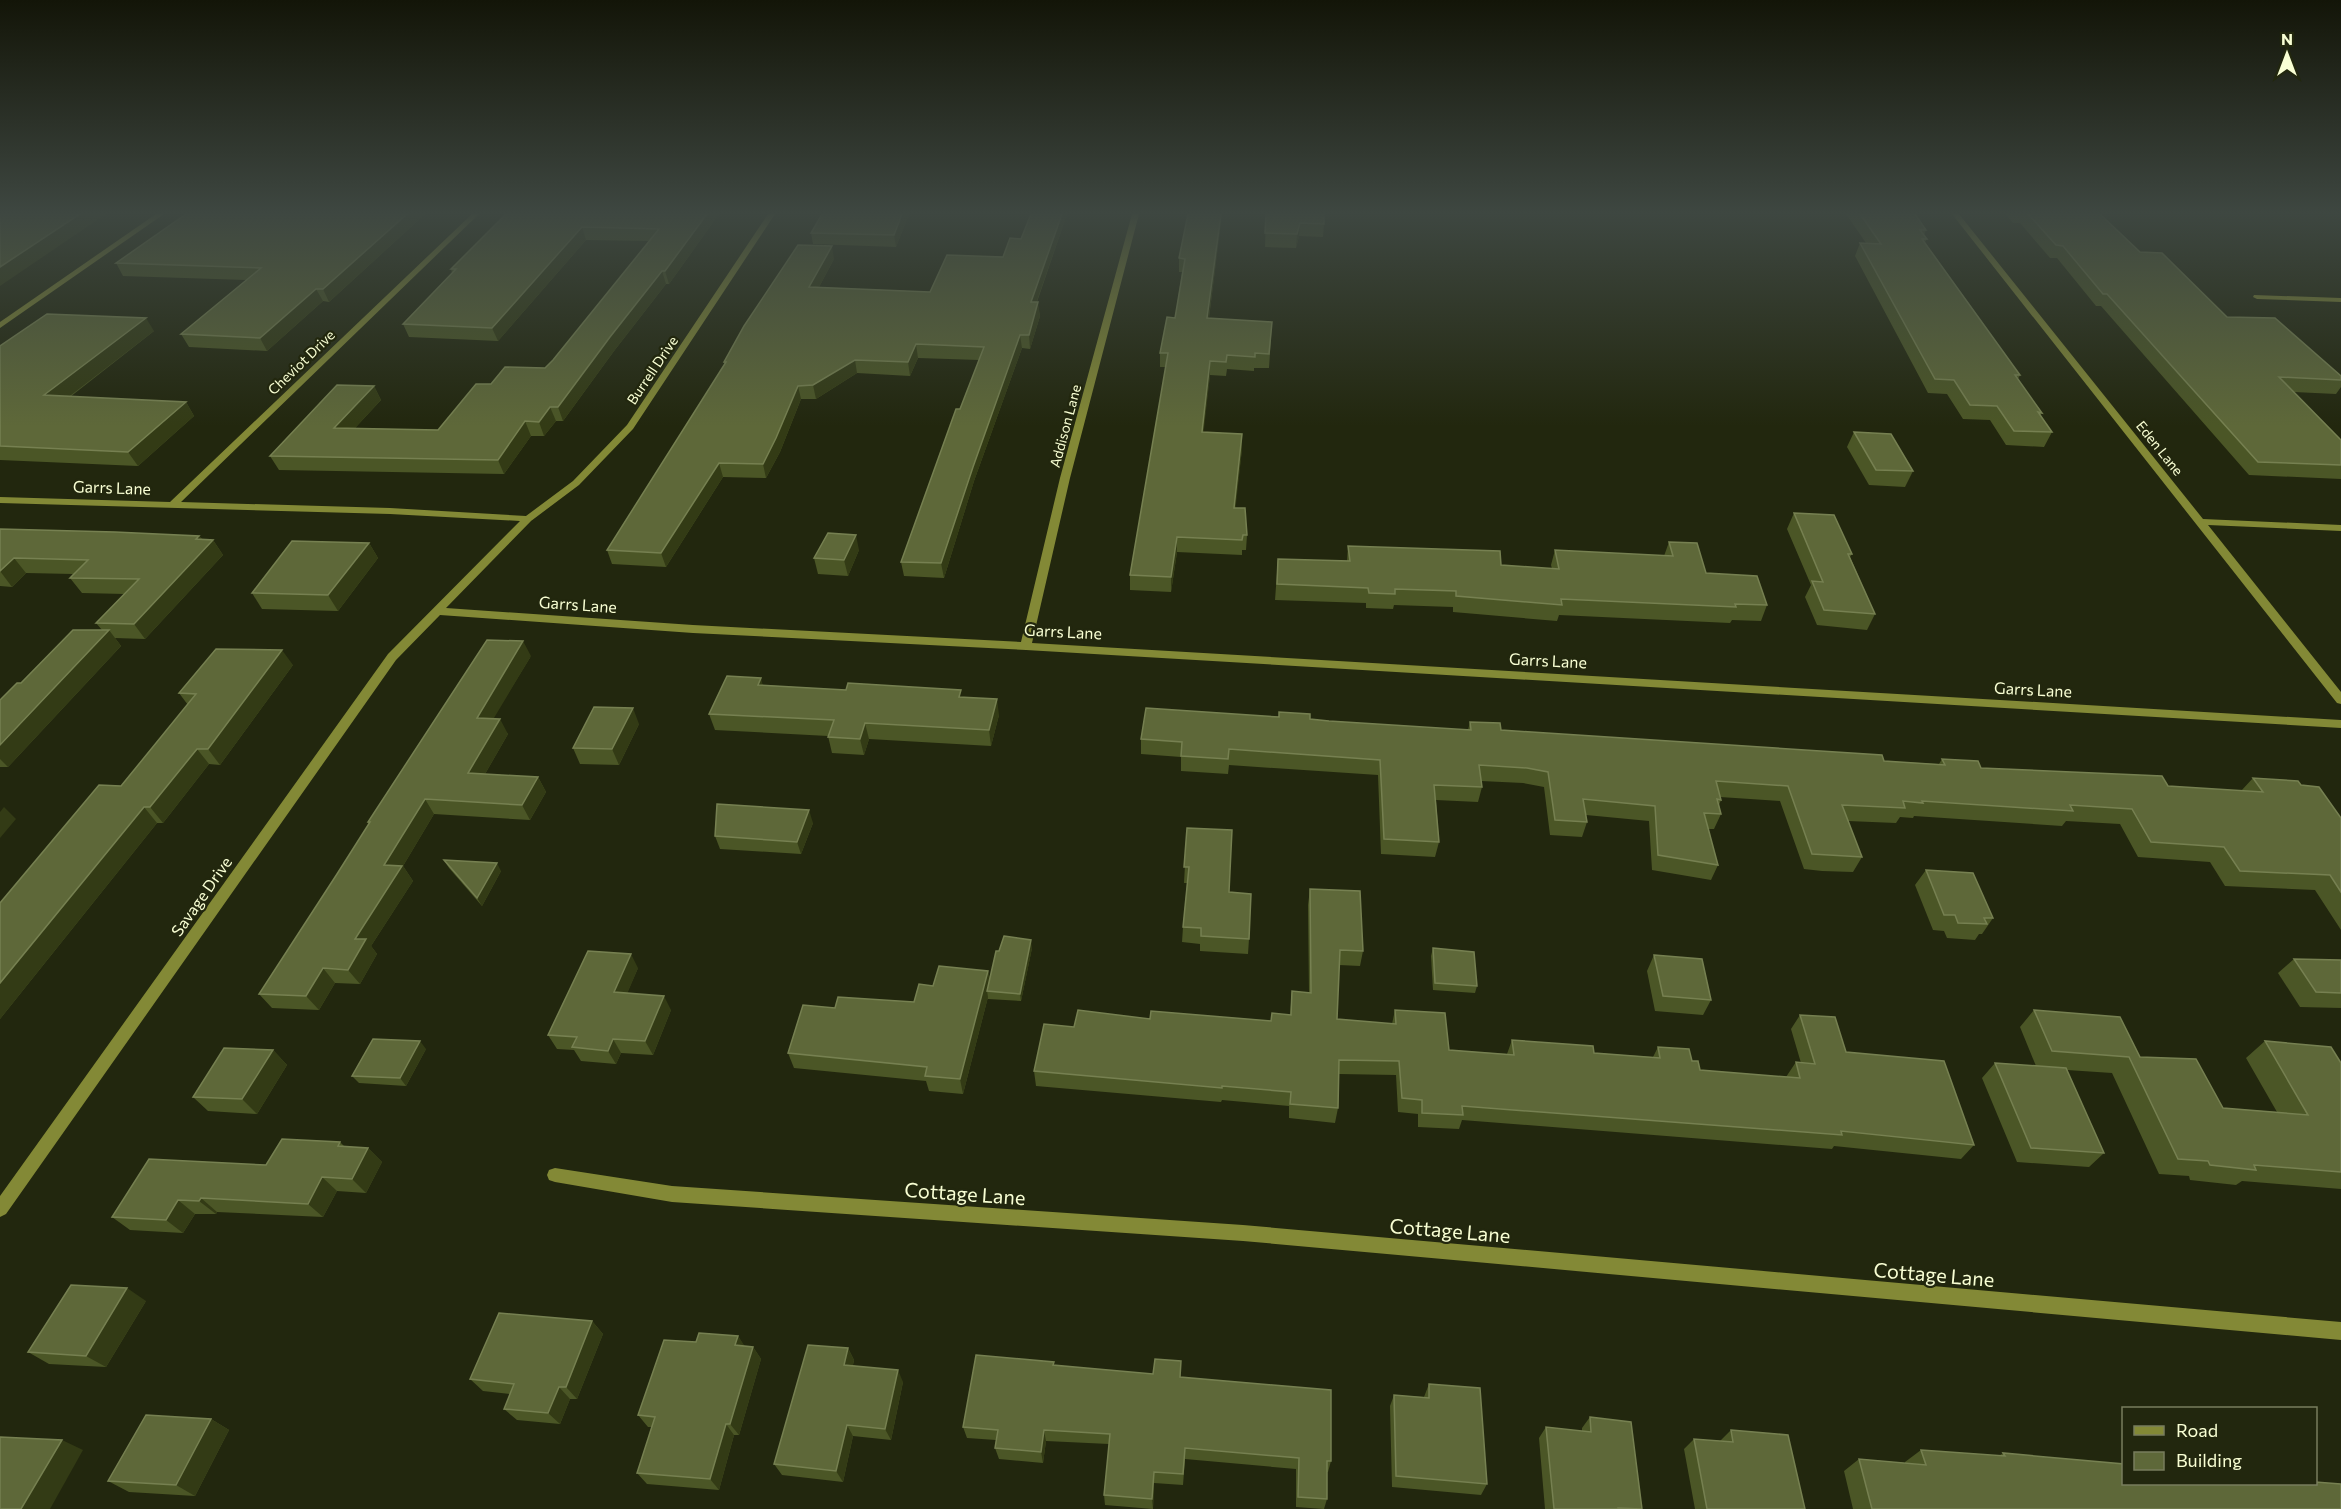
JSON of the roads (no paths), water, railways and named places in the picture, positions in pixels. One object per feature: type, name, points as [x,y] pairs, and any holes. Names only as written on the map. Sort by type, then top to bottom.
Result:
[{"type":"street","points":[[0,326],[60,284]]},
{"type":"street","name":"Cheviot Drive","points":[[172,505],[402,284]]},
{"type":"street","name":"Burrell Drive","points":[[528,519],[576,483],[630,427],[725,284]]},
{"type":"street","name":"Addison Lane","points":[[1026,646],[1065,478],[1117,284]]},
{"type":"street","name":"Eden Lane","points":[[2011,284],[2341,700]]},
{"type":"street","points":[[2257,297],[2341,300]]},
{"type":"street","name":"Garrs Lane","points":[[0,500],[390,511],[528,519]]},
{"type":"street","points":[[439,611],[528,519]]},
{"type":"street","points":[[2201,522],[2341,528]]},
{"type":"street","name":"Garrs Lane","points":[[439,611],[693,629],[1026,646],[2341,724]]},
{"type":"street","name":"Savage Drive","points":[[0,1209],[392,657],[439,611]]},
{"type":"street","name":"Cottage Lane","points":[[555,1175],[672,1194],[1243,1233],[2341,1331]]}]
